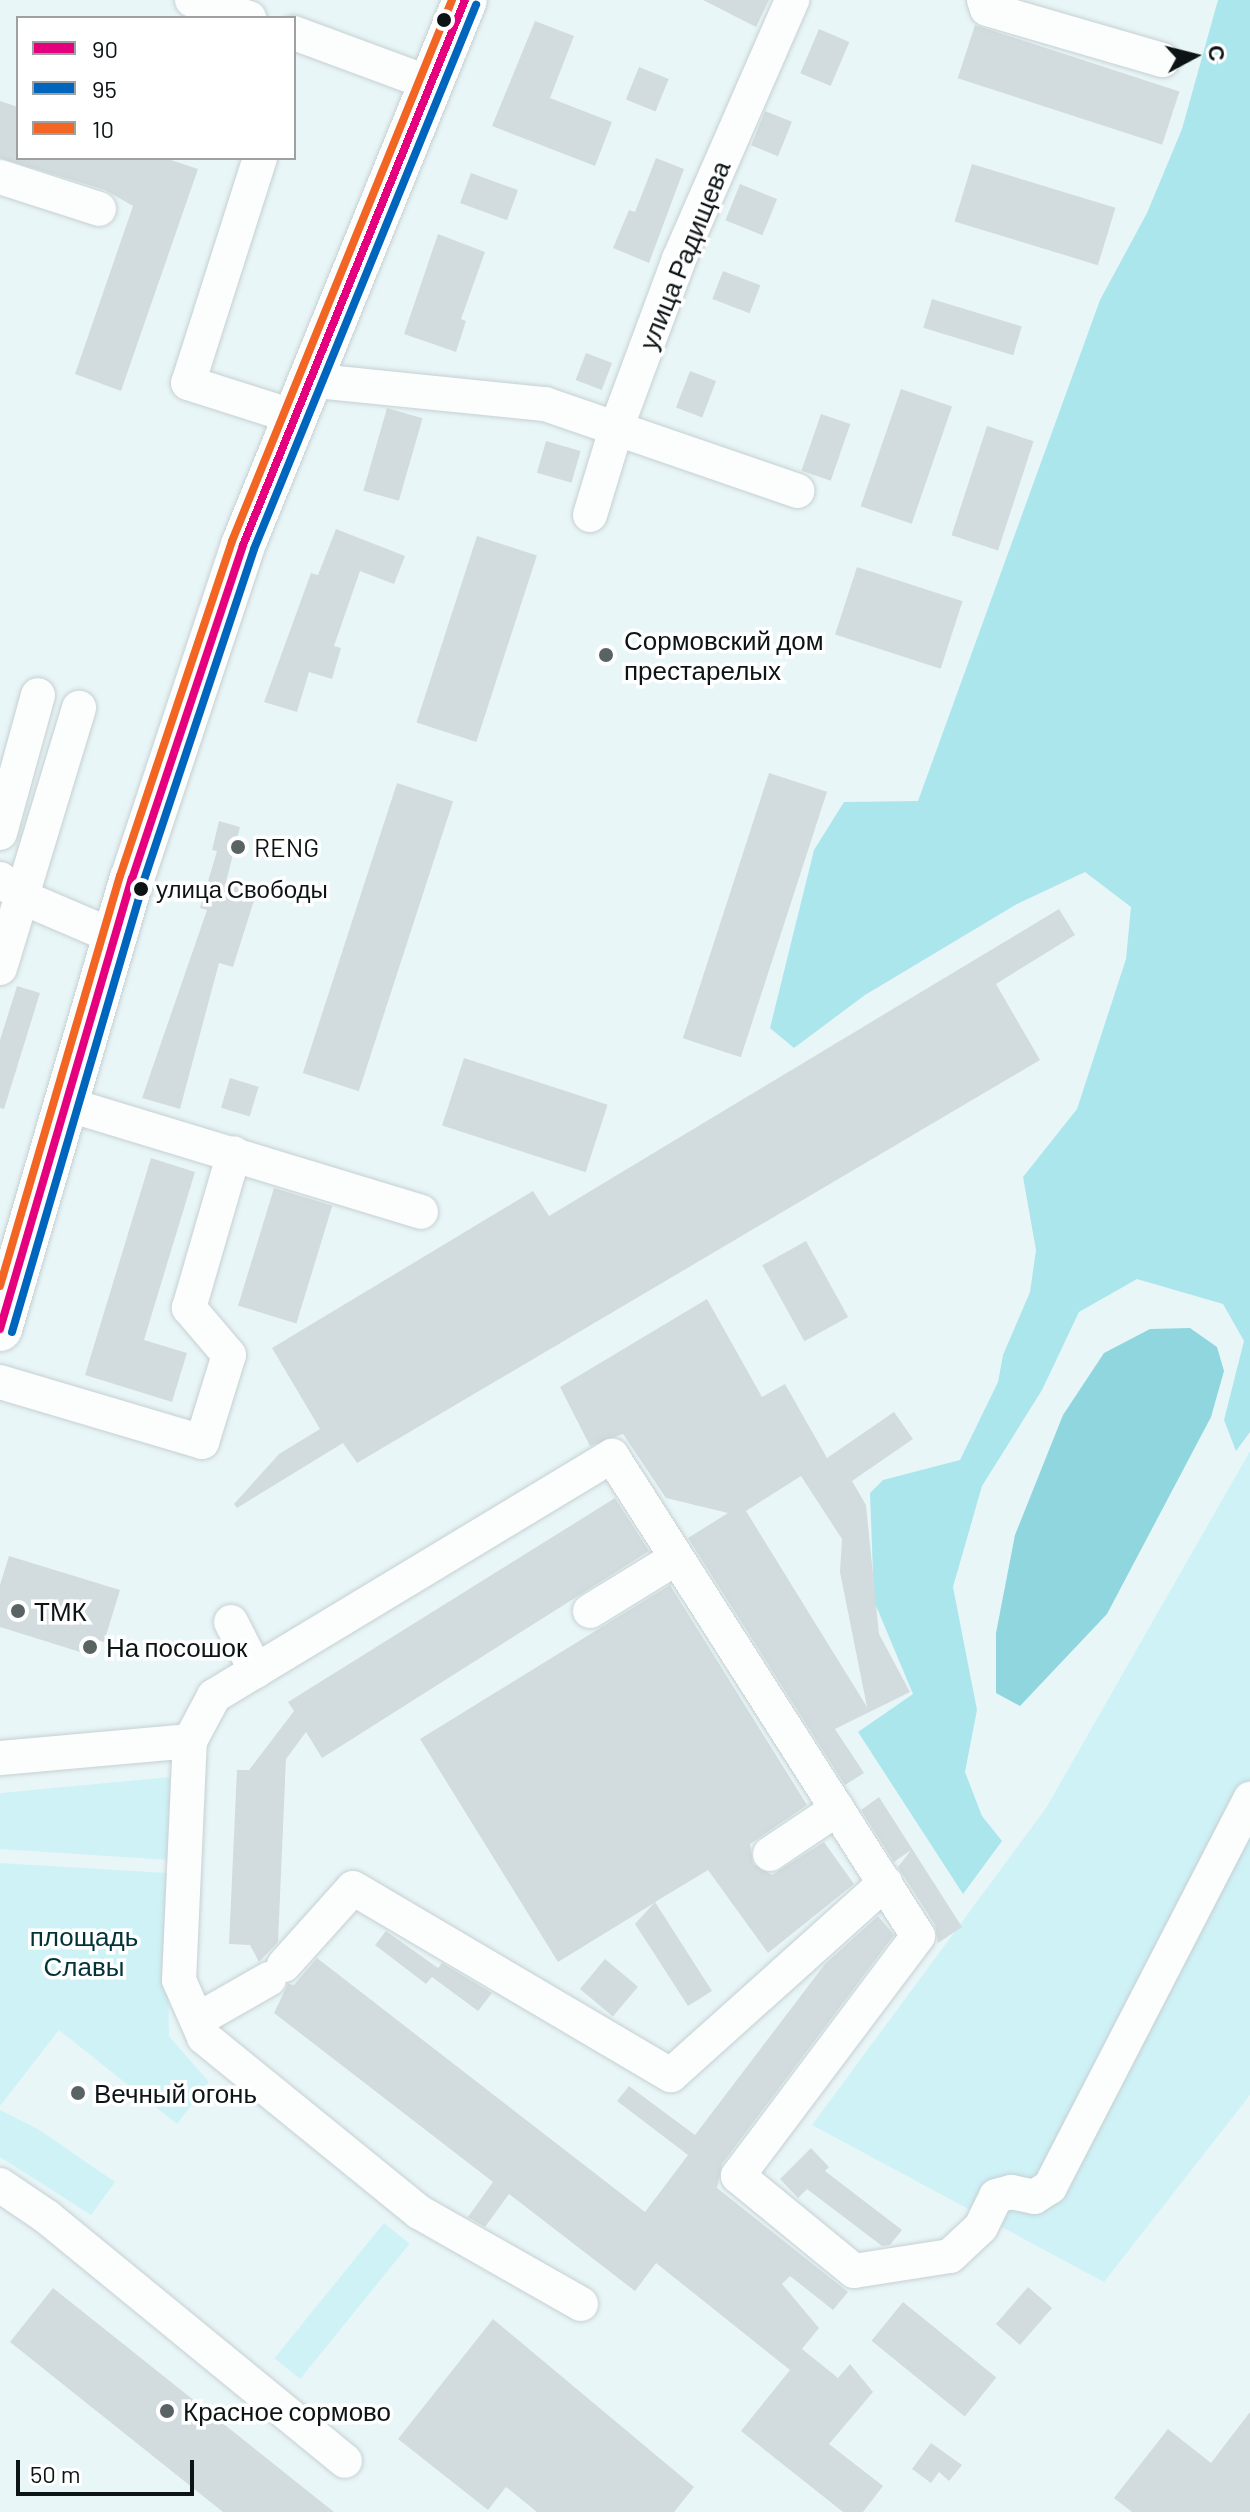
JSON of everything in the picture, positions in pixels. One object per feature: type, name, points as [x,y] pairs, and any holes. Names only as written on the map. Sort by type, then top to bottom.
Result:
[{"type":"main road","points":[[0,1329],[115,937],[243,545],[300,398],[465,0]]},
{"type":"street","points":[[192,0],[243,16]]},
{"type":"street","name":"улица Радищева","points":[[590,515],[617,426],[679,259],[792,0]]},
{"type":"street","points":[[984,0],[987,9],[1163,60]]},
{"type":"street","points":[[296,40],[429,83]]},
{"type":"street","points":[[259,160],[188,383],[300,398],[545,404],[617,426],[797,491]]},
{"type":"street","points":[[0,177],[99,209]]},
{"type":"street","points":[[0,833],[38,695]]},
{"type":"street","points":[[0,968],[12,888],[79,708]]},
{"type":"street","points":[[12,888],[115,937]]},
{"type":"street","points":[[66,1104],[421,1212]]},
{"type":"street","points":[[0,1382],[202,1442],[229,1355],[189,1308],[234,1153]]},
{"type":"street","points":[[581,2304],[419,2212],[240,2071],[204,2037],[179,1980],[190,1741],[214,1696],[612,1456],[918,1936],[738,2176],[854,2271],[950,2256],[981,2227],[996,2196],[1011,2192],[1034,2197],[1050,2187],[1066,2162],[1250,1799]]},
{"type":"street","points":[[590,1611],[676,1558]]},
{"type":"street","points":[[231,1622],[256,1671]]},
{"type":"street","points":[[0,1758],[190,1741]]},
{"type":"street","points":[[770,1854],[837,1809]]},
{"type":"street","points":[[197,2020],[276,1972],[353,1888],[671,2075],[885,1883]]},
{"type":"street","points":[[0,2185],[47,2217],[345,2461]]},
{"type":"green space","points":[[1250,1451],[1250,2095],[1104,2282],[812,2125],[1046,1808]]},
{"type":"green space","points":[[170,1777],[169,1860],[0,1849],[0,1793]]},
{"type":"green space","name":"площадь Славы","points":[[0,1863],[167,1873],[169,2036],[209,2082],[177,2124],[59,2030],[0,2106]]},
{"type":"green space","points":[[0,2110],[38,2129],[115,2182],[91,2215],[0,2157]]},
{"type":"green space","points":[[384,2223],[410,2244],[300,2379],[274,2358]]},
{"type":"shaded area","points":[[1218,0],[1250,0],[1250,1432],[1236,1451],[1224,1420],[1244,1341],[1223,1304],[1137,1279],[1079,1312],[1042,1390],[982,1486],[953,1587],[977,1710],[965,1772],[982,1816],[1002,1841],[963,1894],[858,1732],[913,1694],[874,1601],[870,1493],[883,1480],[960,1460],[998,1382],[1003,1355],[1030,1292],[1036,1250],[1023,1177],[1077,1109],[1126,959],[1131,907],[1085,872],[1017,904],[865,995],[794,1048],[770,1028],[814,850],[844,802],[918,801],[1100,300],[1147,213],[1182,129]]},
{"type":"shaded area","points":[[1190,1328],[1217,1347],[1224,1371],[1211,1417],[1107,1614],[1020,1706],[996,1693],[996,1633],[1015,1535],[1063,1415],[1104,1353],[1150,1329]]},
{"type":"building","points":[[703,0],[769,0],[756,27]]},
{"type":"building","points":[[535,21],[574,36],[550,98],[612,122],[595,166],[492,126]]},
{"type":"building","points":[[975,25],[1179,91],[1162,145],[958,78]]},
{"type":"building","points":[[819,29],[849,42],[831,86],[800,73]]},
{"type":"building","points":[[639,67],[669,79],[656,111],[626,99]]},
{"type":"building","points":[[0,101],[16,106],[16,160],[171,160],[198,169],[121,391],[75,374],[133,206],[105,190],[0,158]]},
{"type":"building","points":[[765,111],[792,122],[778,156],[751,145]]},
{"type":"building","points":[[656,158],[684,169],[649,263],[613,248],[629,210],[635,212]]},
{"type":"building","points":[[972,164],[1115,208],[1098,265],[954,221]]},
{"type":"building","points":[[471,173],[518,190],[507,220],[460,203]]},
{"type":"building","points":[[740,184],[777,199],[762,235],[725,220]]},
{"type":"building","points":[[438,234],[485,252],[461,319],[466,321],[456,352],[404,334]]},
{"type":"building","points":[[723,271],[760,285],[750,313],[712,299]]},
{"type":"building","points":[[932,299],[1022,326],[1013,355],[923,328]]},
{"type":"building","points":[[586,353],[612,363],[602,390],[576,380]]},
{"type":"building","points":[[690,371],[716,381],[702,417],[676,407]]},
{"type":"building","points":[[901,389],[952,407],[912,524],[861,506]]},
{"type":"building","points":[[387,408],[423,418],[399,501],[363,491]]},
{"type":"building","points":[[821,414],[850,424],[831,481],[801,471]]},
{"type":"building","points":[[987,426],[1034,441],[998,551],[951,535]]},
{"type":"building","points":[[546,441],[581,451],[572,483],[537,473]]},
{"type":"building","points":[[336,529],[405,556],[394,584],[360,571],[334,646],[341,648],[332,679],[309,672],[297,712],[264,702],[311,573],[318,575]]},
{"type":"building","points":[[477,536],[537,555],[476,742],[416,722]]},
{"type":"building","points":[[857,567],[963,601],[941,669],[835,635]]},
{"type":"building","points":[[769,773],[827,792],[741,1057],[683,1038]]},
{"type":"building","points":[[397,783],[453,801],[359,1091],[303,1073]]},
{"type":"building","points":[[219,821],[240,827],[226,882],[257,891],[233,967],[219,963],[180,1109],[142,1098],[207,910],[200,908],[217,851],[212,850]]},
{"type":"building","points":[[1059,909],[1075,935],[996,984],[1040,1060],[357,1463],[343,1443],[237,1508],[234,1504],[279,1454],[320,1429],[272,1348],[533,1191],[549,1216]]},
{"type":"building","points":[[17,986],[40,993],[4,1109],[0,1108],[0,1040]]},
{"type":"building","points":[[464,1058],[608,1105],[586,1172],[442,1126]]},
{"type":"building","points":[[230,1078],[259,1087],[250,1116],[221,1108]]},
{"type":"building","points":[[151,1158],[195,1172],[144,1340],[187,1353],[172,1402],[85,1375]]},
{"type":"building","points":[[274,1188],[332,1206],[296,1323],[238,1306]]},
{"type":"building","points":[[806,1241],[848,1317],[804,1341],[762,1265]]},
{"type":"building","points":[[707,1299],[762,1397],[785,1384],[827,1458],[894,1412],[913,1439],[852,1481],[866,1505],[879,1634],[910,1692],[835,1729],[864,1773],[845,1785],[688,1538],[728,1513],[666,1498],[623,1434],[590,1446],[560,1387]],"holes":[[[801,1476],[842,1539],[840,1572],[867,1707],[746,1511]]]},
{"type":"building","points":[[615,1498],[649,1551],[322,1758],[306,1732],[286,1759],[278,1942],[259,1962],[250,1945],[229,1944],[237,1770],[249,1770],[294,1711],[288,1702]]},
{"type":"building","points":[[9,1556],[120,1590],[104,1642],[98,1640],[93,1656],[0,1627],[0,1585]]},
{"type":"building","points":[[670,1585],[807,1805],[750,1844],[753,1864],[772,1875],[824,1842],[854,1884],[768,1953],[708,1870],[655,1902],[712,1991],[688,2006],[635,1924],[654,1903],[558,1962],[420,1739]]},
{"type":"building","points":[[879,1797],[962,1927],[938,1943],[935,1925],[898,1867],[911,1850],[894,1862],[861,1810]]},
{"type":"building","points":[[878,1916],[894,1935],[722,2164],[717,2188],[848,2292],[833,2310],[790,2276],[782,2284],[819,2328],[802,2349],[838,2378],[850,2364],[873,2392],[829,2444],[883,2486],[863,2512],[843,2512],[741,2431],[790,2370],[656,2263],[635,2291],[509,2194],[485,2227],[468,2217],[493,2182],[274,2013],[288,1984],[294,1985],[317,1958],[645,2212],[688,2155],[617,2101],[629,2086],[695,2135],[825,1964]]},
{"type":"building","points":[[386,1931],[438,1968],[442,1963],[492,1993],[478,2011],[432,1977],[426,1984],[375,1945]]},
{"type":"building","points":[[605,1959],[638,1987],[613,2017],[580,1989]]},
{"type":"building","points":[[811,2148],[829,2167],[825,2171],[902,2230],[890,2245],[882,2246],[807,2189],[798,2198],[780,2179]]},
{"type":"building","points":[[1028,2287],[1052,2308],[1020,2345],[996,2324]]},
{"type":"building","points":[[53,2288],[334,2512],[223,2512],[10,2342]]},
{"type":"building","points":[[903,2302],[996,2378],[965,2416],[872,2341]]},
{"type":"building","points":[[493,2319],[694,2487],[674,2512],[537,2512],[506,2487],[488,2510],[398,2439]]},
{"type":"building","points":[[1250,2412],[1250,2512],[1132,2512],[1114,2498],[1168,2429],[1211,2463]]},
{"type":"building","points":[[931,2443],[962,2465],[949,2481],[939,2472],[931,2483],[912,2469]]},
{"type":"transit line","name":"10","points":[[0,1286],[120,876],[232,541],[452,0]]},
{"type":"transit line","name":"90","points":[[0,1329],[132,879],[243,545],[465,0]]},
{"type":"transit line","name":"95","points":[[12,1332],[143,883],[254,549],[476,5]]},
{"type":"place","name":"Сормовский дом престарелых","points":[[606,655]]},
{"type":"place","name":"RENG","points":[[238,847]]},
{"type":"place","name":"улица Свободы","points":[[141,889]]},
{"type":"place","name":"ТМК","points":[[18,1611]]},
{"type":"place","name":"На посошок","points":[[90,1647]]},
{"type":"place","name":"Вечный огонь","points":[[78,2093]]},
{"type":"place","name":"Красное сормово","points":[[167,2411]]}]
